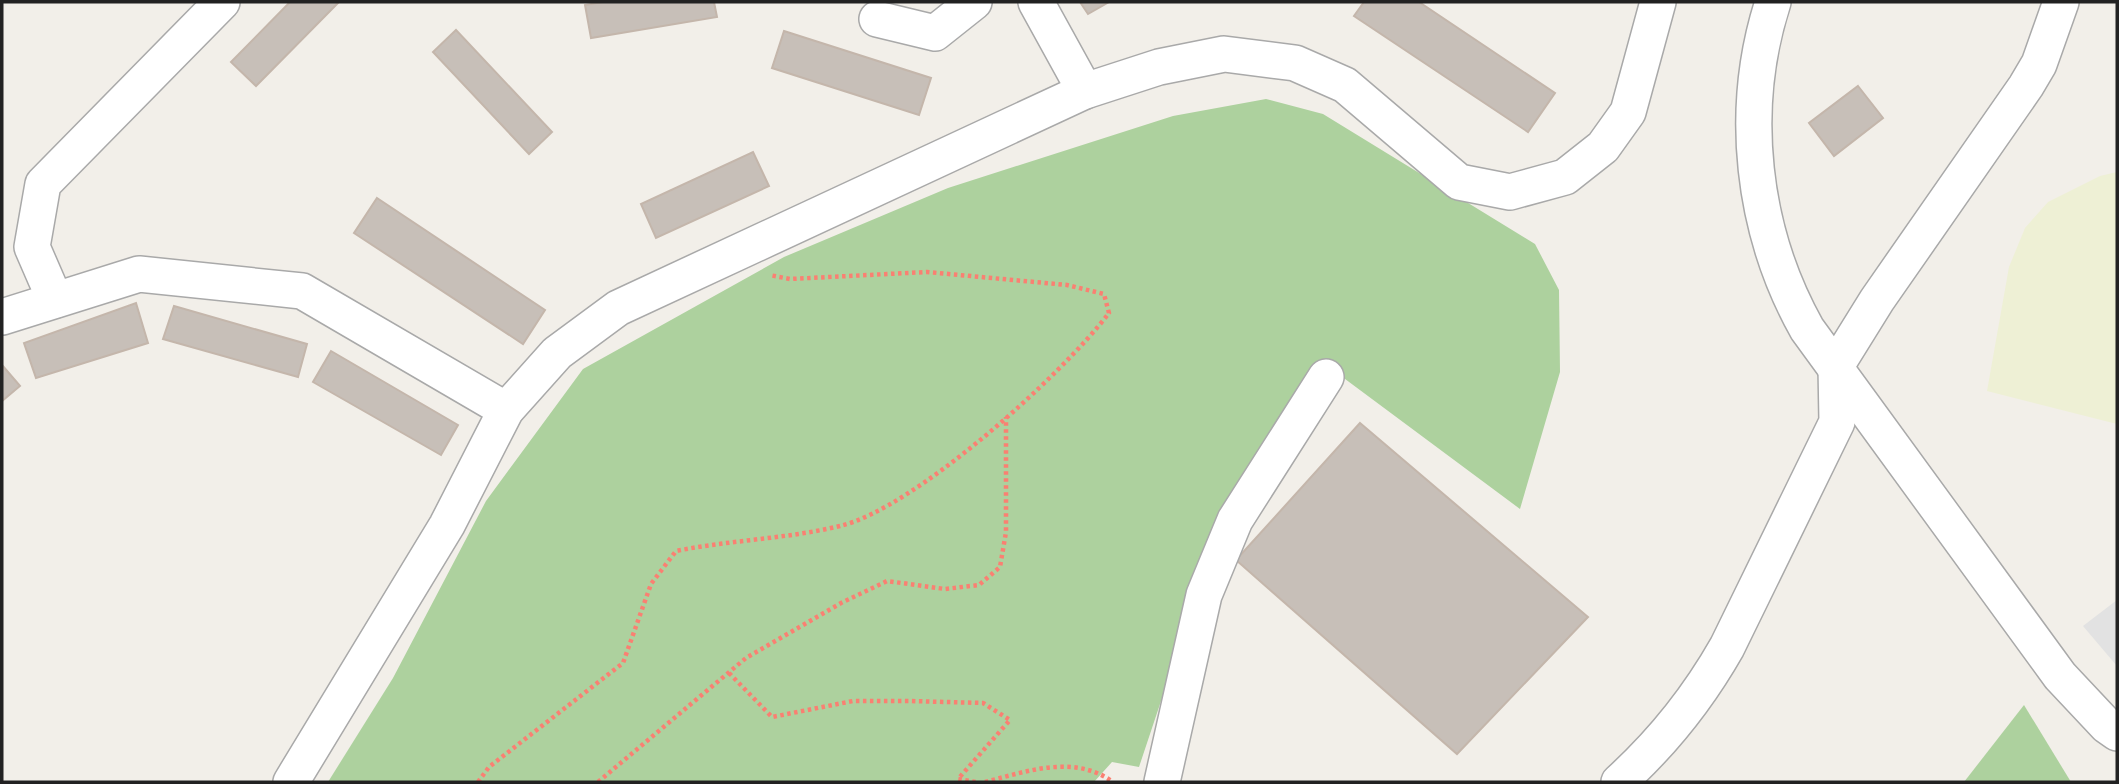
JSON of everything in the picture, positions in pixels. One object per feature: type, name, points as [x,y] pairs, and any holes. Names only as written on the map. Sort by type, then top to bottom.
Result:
[{"type":"street","points":[[55,300],[32,247],[43,184],[222,2]]},
{"type":"street","points":[[877,19],[935,33],[974,2]]},
{"type":"street","points":[[1036,2],[1085,90]]},
{"type":"street","points":[[290,782],[447,525],[506,410],[558,353],[618,308],[1085,90],[1159,67],[1224,54],[1295,63],[1345,85],[1459,182],[1510,192],[1566,177],[1604,147],[1628,111],[1658,2]]},
{"type":"street","points":[[1773,2],[1756,82],[1757,181],[1768,235],[1788,296],[1807,329],[2060,676],[2107,726],[2117,733]]},
{"type":"street","points":[[1619,782],[1670,731],[1710,677],[1750,604],[1837,422],[1836,366],[1877,300],[2026,86],[2039,64],[2061,2]]},
{"type":"street","points":[[2,317],[139,274],[302,290],[506,410]]},
{"type":"street","points":[[1162,782],[1204,595],[1235,520],[1326,377]]},
{"type":"path","points":[[478,782],[498,759],[623,663],[651,584],[676,551],[725,541],[840,526],[875,514],[918,488],[1006,416],[1086,344],[1109,313],[1104,294],[1067,285],[927,272],[790,279],[764,274]]},
{"type":"path","points":[[598,782],[746,658],[841,603],[887,581],[945,589],[979,585],[1000,567],[1006,531],[1006,416]]},
{"type":"path","points":[[729,673],[772,717],[853,701],[983,703],[1010,720],[958,779],[976,782]]},
{"type":"path","points":[[985,782],[1045,766],[1096,770],[1113,782]]},
{"type":"green space","points":[[1266,99],[1323,114],[1535,244],[1559,290],[1560,372],[1520,509],[1337,373],[1205,569],[1139,767],[1112,762],[1094,782],[328,782],[393,678],[486,501],[583,369],[784,257],[948,188],[1173,116]]},
{"type":"green space","points":[[2117,172],[2117,424],[1987,391],[2009,267],[2025,228],[2048,202],[2100,176]]},
{"type":"green space","points":[[2024,705],[2071,782],[1964,782]]},
{"type":"shaded area","points":[[2117,600],[2117,666],[2083,626]]},
{"type":"building","points":[[290,2],[339,2],[256,86],[231,62]]},
{"type":"building","points":[[603,2],[714,2],[717,17],[591,38],[585,5]]},
{"type":"building","points":[[1080,2],[1109,2],[1088,14]]},
{"type":"building","points":[[1364,2],[1419,2],[1555,93],[1528,132],[1354,16]]},
{"type":"building","points":[[456,30],[552,132],[529,154],[433,52]]},
{"type":"building","points":[[784,31],[931,78],[919,115],[772,68]]},
{"type":"building","points":[[1858,86],[1883,118],[1834,156],[1809,123]]},
{"type":"building","points":[[753,152],[769,186],[656,238],[641,204]]},
{"type":"building","points":[[377,198],[545,310],[523,344],[354,233]]},
{"type":"building","points":[[136,303],[148,343],[36,378],[24,343]]},
{"type":"building","points":[[174,306],[307,344],[298,377],[163,339]]},
{"type":"building","points":[[331,351],[458,425],[441,455],[313,382]]},
{"type":"building","points":[[2,365],[20,386],[2,401]]},
{"type":"building","points":[[1360,423],[1588,617],[1457,754],[1236,560]]}]
